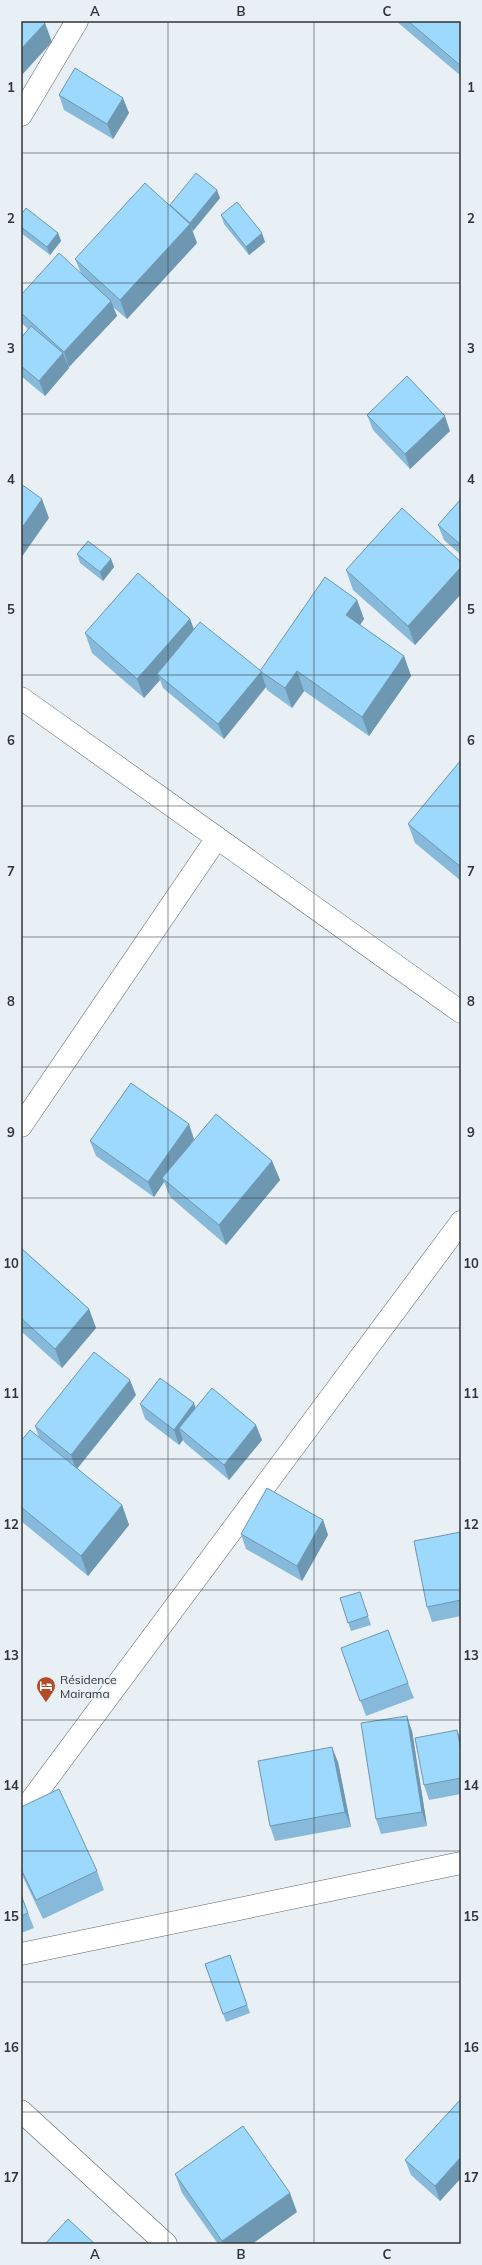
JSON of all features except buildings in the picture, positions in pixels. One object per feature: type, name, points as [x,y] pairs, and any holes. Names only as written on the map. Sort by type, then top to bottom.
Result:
[{"type":"street","points":[[21,115],[77,21]]},
{"type":"street","points":[[23,704],[217,838],[461,1012]]},
{"type":"street","points":[[21,1126],[217,838]]},
{"type":"street","points":[[21,1814],[461,1222]]},
{"type":"street","points":[[21,1954],[461,1863]]},
{"type":"street","points":[[21,2111],[166,2244]]},
{"type":"place","name":"Résidence Mairama","points":[[46,1703]]}]
